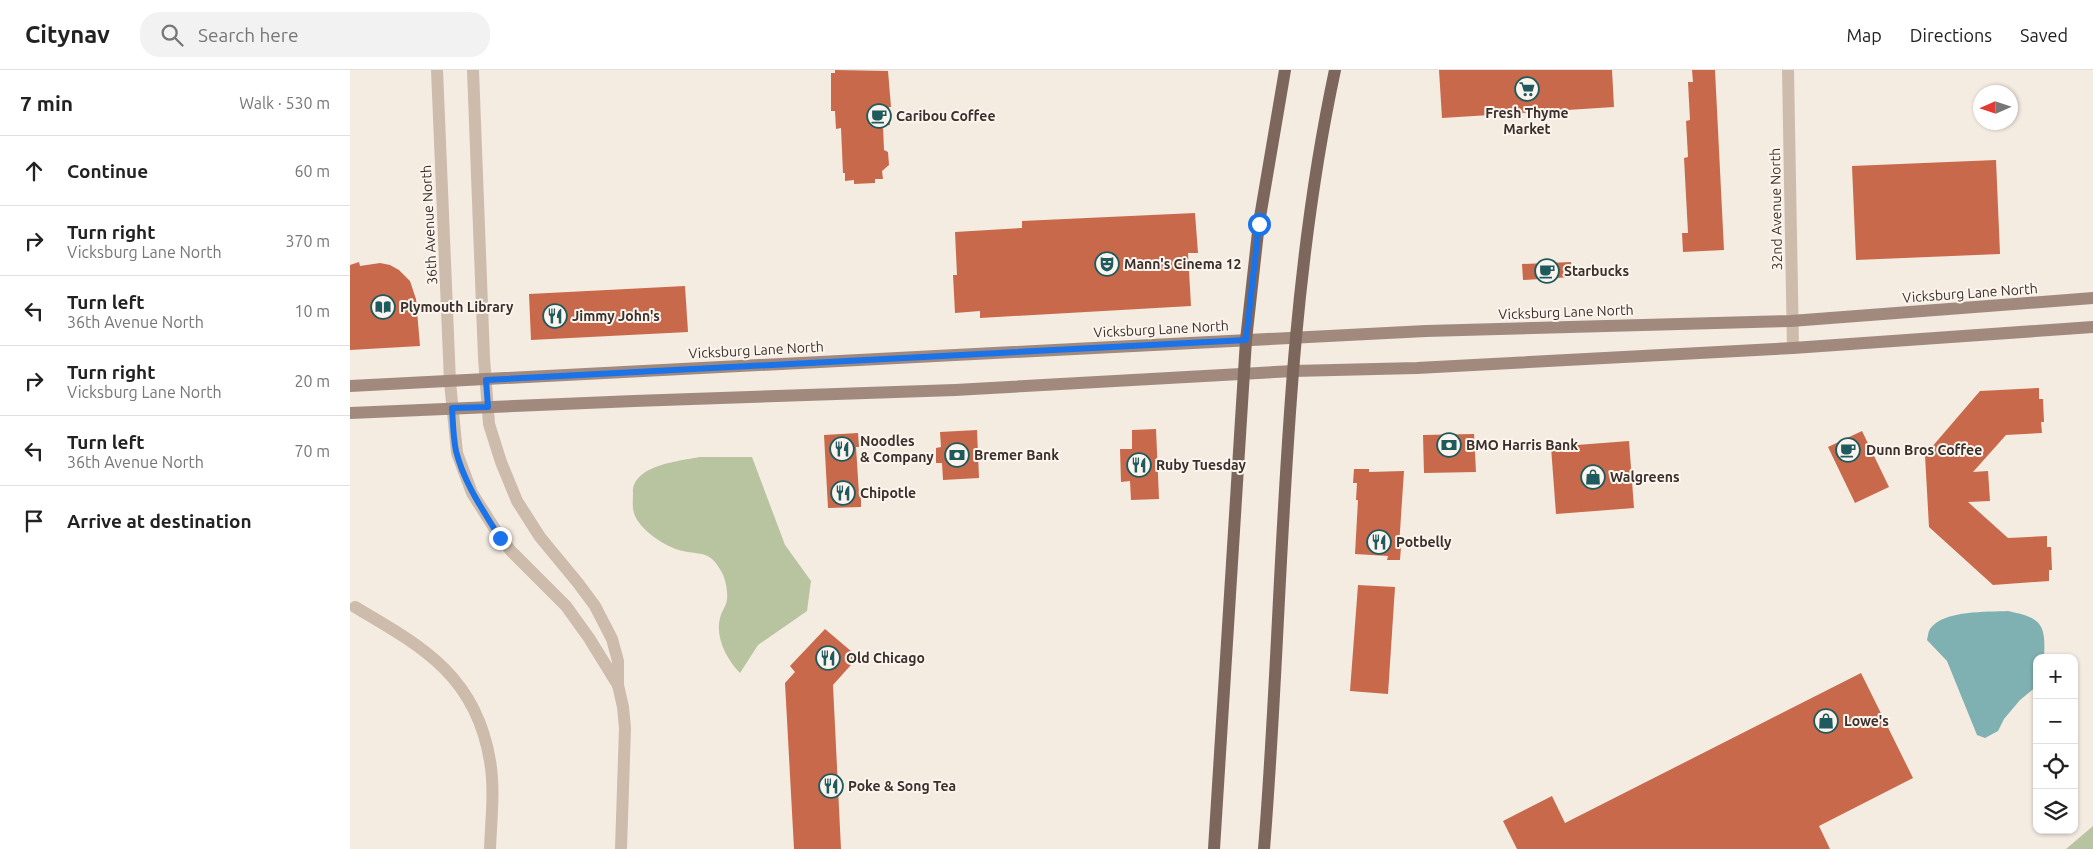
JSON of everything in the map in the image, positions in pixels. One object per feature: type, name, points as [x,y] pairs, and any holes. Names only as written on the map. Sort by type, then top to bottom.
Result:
[{"type":"main road","points":[[1214,849],[1246,340],[1259,224],[1285,70]]},
{"type":"main road","points":[[1264,849],[1296,338],[1312,202],[1327,107],[1335,70]]},
{"type":"main road","name":"Vicksburg Lane North","points":[[350,386],[1426,331],[1792,321],[2093,298]]},
{"type":"main road","points":[[350,413],[954,390],[1293,371],[1417,368],[1793,348],[2093,327]]},
{"type":"street","name":"36th Avenue North","points":[[437,70],[450,382],[457,453],[466,480],[481,509],[511,552],[554,592],[576,619],[618,685]]},
{"type":"street","name":"36th Avenue North","points":[[473,70],[489,424],[503,469],[517,501],[540,537],[578,582],[604,623],[618,661],[618,685],[625,728],[621,849]]},
{"type":"street","name":"32nd Avenue North","points":[[1788,70],[1793,348]]},
{"type":"street","points":[[355,608],[402,635],[428,653],[452,675],[470,702],[483,732],[490,762],[492,796],[490,849]]},
{"type":"green space","points":[[700,457],[752,457],[785,545],[811,581],[807,611],[758,645],[740,673],[723,648],[719,633],[720,616],[727,600],[727,592],[721,571],[709,557],[677,549],[654,537],[642,526],[633,511],[634,484],[640,477],[658,466]]},
{"type":"green space","points":[[2093,826],[2093,849],[2066,849]]},
{"type":"water","points":[[2008,611],[2028,616],[2039,624],[2044,636],[2044,654],[2033,654],[2033,689],[2020,700],[2004,719],[1998,731],[1985,738],[1977,735],[1947,661],[1927,640],[1930,629],[1945,618],[1978,612]]},
{"type":"building","points":[[835,70],[888,71],[891,107],[889,107],[890,125],[883,126],[884,150],[888,152],[889,165],[882,171],[883,179],[875,179],[875,183],[854,184],[854,180],[845,181],[841,128],[836,129],[835,111],[831,111],[831,73],[835,73]]},
{"type":"building","name":"Fresh Thyme Market","points":[[1439,70],[1612,70],[1614,107],[1442,118]]},
{"type":"building","points":[[1692,70],[1715,70],[1724,250],[1683,252],[1682,233],[1688,233],[1684,158],[1688,157],[1686,121],[1690,120],[1688,82],[1693,82]]},
{"type":"building","points":[[1996,160],[2000,254],[1856,260],[1852,166]]},
{"type":"building","name":"Mann's Cinema 12","points":[[1195,213],[1198,253],[1188,253],[1191,306],[980,318],[980,311],[955,313],[953,275],[957,275],[955,232],[1022,228],[1022,221]]},
{"type":"building","name":"Plymouth Library","points":[[359,262],[360,266],[380,263],[390,265],[399,270],[410,281],[416,299],[420,346],[350,350],[350,265]]},
{"type":"building","name":"Starbucks","points":[[1571,262],[1572,277],[1523,280],[1522,264]]},
{"type":"building","points":[[685,286],[688,332],[531,340],[529,294]]},
{"type":"building","points":[[2039,388],[2039,399],[2043,399],[2044,422],[2041,422],[2042,433],[2006,435],[1973,472],[1988,471],[1990,501],[1968,502],[2008,538],[2047,536],[2047,547],[2051,547],[2052,570],[2049,570],[2049,581],[1993,585],[1929,527],[1925,455],[1980,391]]},
{"type":"building","name":"Ruby Tuesday","points":[[1156,429],[1159,499],[1131,500],[1130,481],[1121,482],[1120,449],[1132,449],[1132,430]]},
{"type":"building","name":"Bremer Bank","points":[[977,430],[979,478],[943,480],[942,463],[936,463],[936,448],[941,447],[940,432]]},
{"type":"building","points":[[1862,431],[1889,487],[1855,503],[1828,447]]},
{"type":"building","points":[[858,433],[859,447],[856,447],[861,507],[828,508],[824,435]]},
{"type":"building","name":"BMO Harris Bank","points":[[1474,434],[1476,472],[1424,473],[1423,435]]},
{"type":"building","name":"Walgreens","points":[[1629,441],[1634,508],[1556,514],[1551,447]]},
{"type":"building","points":[[1354,469],[1369,469],[1369,472],[1404,471],[1399,546],[1401,547],[1400,560],[1387,560],[1388,556],[1355,554],[1358,500],[1356,500],[1357,483],[1353,483]]},
{"type":"building","points":[[1358,585],[1395,587],[1388,694],[1350,691]]},
{"type":"building","points":[[825,629],[858,657],[833,685],[841,849],[794,849],[785,683],[795,672],[790,666]]},
{"type":"building","name":"Lowe's","points":[[1861,673],[1913,778],[1819,826],[1830,849],[1517,849],[1503,821],[1552,796],[1565,823]]},
{"type":"place","name":"Fresh Thyme Market","points":[[1527,89]]},
{"type":"place","name":"Caribou Coffee","points":[[879,116]]},
{"type":"place","name":"Mann's Cinema 12","points":[[1107,264]]},
{"type":"place","name":"Starbucks","points":[[1547,271]]},
{"type":"place","name":"Plymouth Library","points":[[383,307]]},
{"type":"place","name":"Jimmy John's","points":[[555,316]]},
{"type":"place","name":"BMO Harris Bank","points":[[1449,445]]},
{"type":"place","name":"Noodles & Company","points":[[842,449]]},
{"type":"place","name":"Dunn Bros Coffee","points":[[1848,450]]},
{"type":"place","name":"Bremer Bank","points":[[957,455]]},
{"type":"place","name":"Ruby Tuesday","points":[[1139,465]]},
{"type":"place","name":"Walgreens","points":[[1593,477]]},
{"type":"place","name":"Chipotle","points":[[843,493]]},
{"type":"place","name":"Potbelly","points":[[1379,542]]},
{"type":"place","name":"Old Chicago","points":[[828,658]]},
{"type":"place","name":"Lowe's","points":[[1826,721]]},
{"type":"place","name":"Poke & Song Tea","points":[[831,786]]},
{"type":"route","points":[[500,538],[472,493],[461,466],[454,440],[452,408],[488,407],[486,380],[797,364],[946,354],[1246,340],[1259,224]]}]
